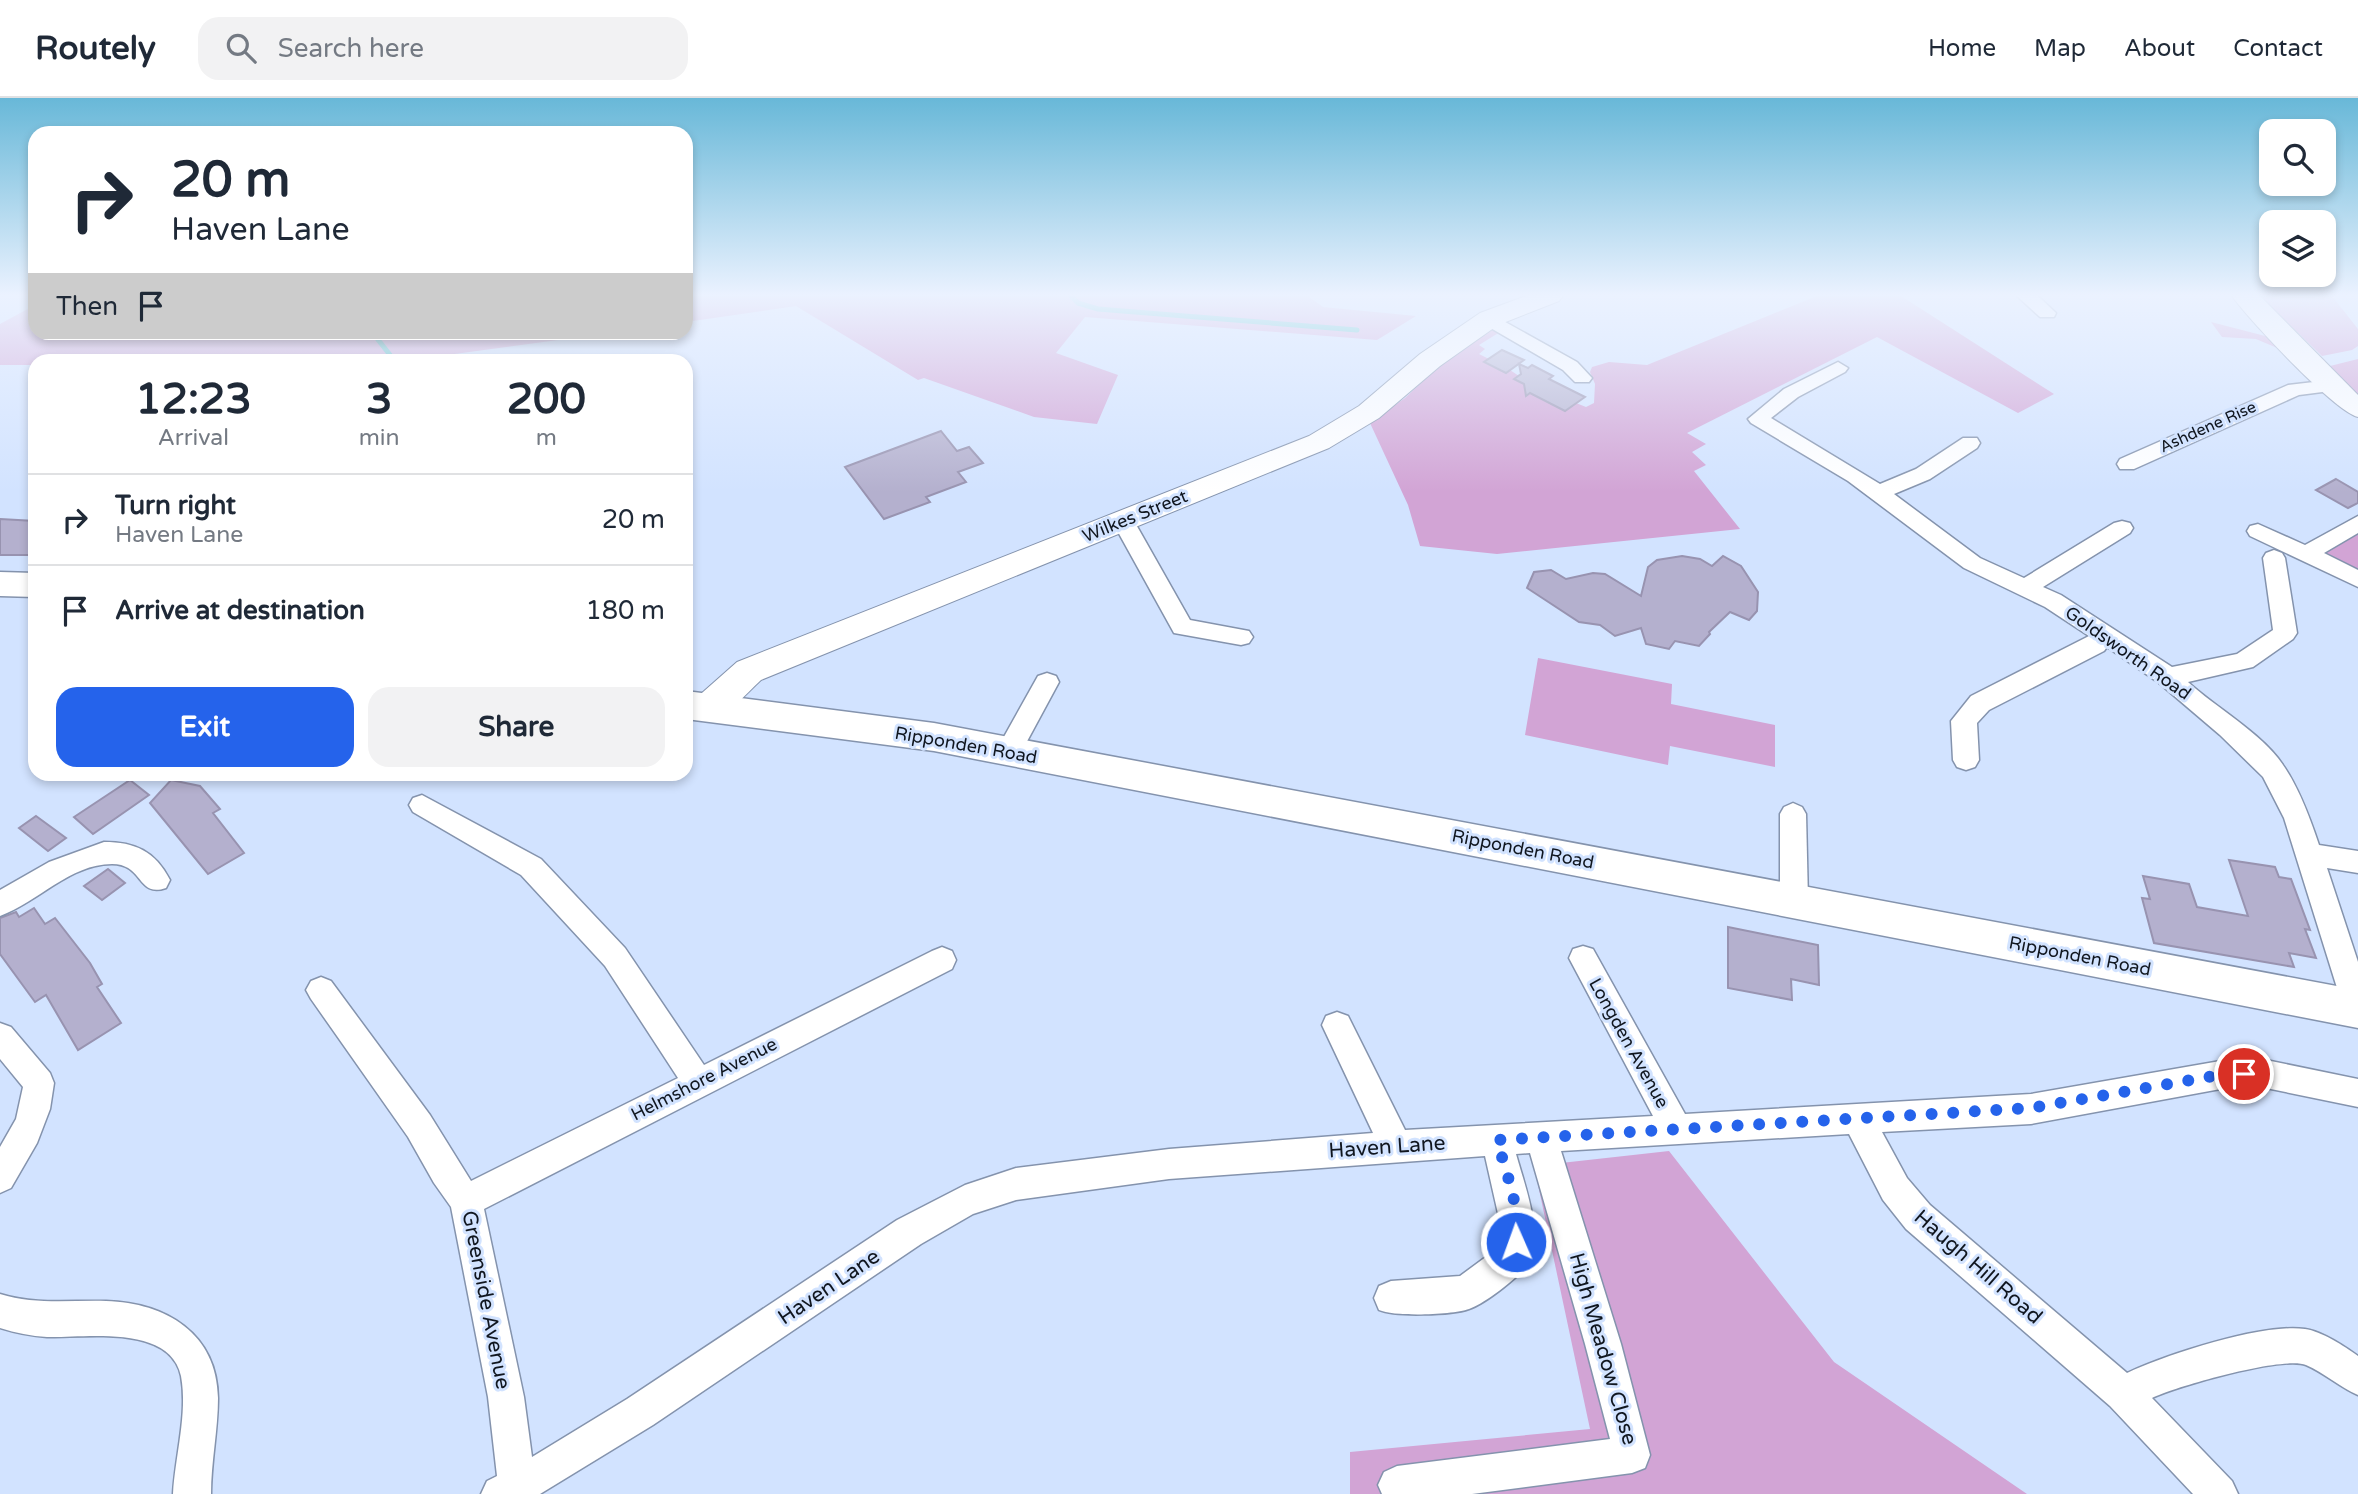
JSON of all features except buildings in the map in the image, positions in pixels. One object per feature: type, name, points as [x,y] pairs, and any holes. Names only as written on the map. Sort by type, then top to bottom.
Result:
[{"type":"main road","points":[[0,584],[28,585]]},
{"type":"main road","name":"Ripponden Road","points":[[696,707],[934,737],[2358,1008]]},
{"type":"street","name":"Wilkes Street","points":[[696,707],[749,671],[1319,442],[1369,412],[1429,361]]},
{"type":"street","points":[[1562,361],[1582,378]]},
{"type":"street","points":[[2307,361],[2331,386],[2358,408]]},
{"type":"street","name":"Goldsworth Road","points":[[1838,368],[1791,393],[1758,419],[1831,460],[1972,563],[2053,601],[2168,677],[2229,728],[2273,770],[2297,818],[2358,1008]]},
{"type":"street","name":"Ashdene Rise","points":[[2127,464],[2295,389],[2331,386]]},
{"type":"street","points":[[1877,493],[1923,474],[1970,443]]},
{"type":"street","points":[[1123,521],[1182,627],[1241,637]]},
{"type":"street","points":[[2306,554],[2358,523]]},
{"type":"street","points":[[2023,589],[2122,528]]},
{"type":"street","points":[[2258,531],[2358,579]]},
{"type":"street","points":[[2168,677],[2244,661],[2285,633],[2274,558]]},
{"type":"street","points":[[1966,760],[1964,721],[1980,703],[2086,651],[2096,645],[2103,633]]},
{"type":"street","points":[[1009,751],[1048,682]]},
{"type":"street","points":[[422,805],[531,867],[615,957],[698,1082]]},
{"type":"street","points":[[1793,814],[1794,901]]},
{"type":"street","points":[[0,904],[82,858],[110,852],[128,852],[150,866],[156,880]]},
{"type":"street","points":[[2307,854],[2358,862]]},
{"type":"street","name":"Longden Avenue","points":[[1583,958],[1676,1128]]},
{"type":"street","name":"Helmshore Avenue","points":[[466,1201],[942,960]]},
{"type":"street","name":"Greenside Avenue","points":[[321,990],[419,1126],[444,1172],[466,1201],[506,1396],[509,1491]]},
{"type":"street","points":[[1337,1025],[1396,1146]]},
{"type":"street","points":[[0,1037],[39,1083],[39,1100],[33,1119],[0,1177]]},
{"type":"street","name":"Haven Lane","points":[[509,1491],[717,1362],[909,1232],[965,1201],[1016,1184],[1169,1164],[1396,1146],[2031,1108],[2226,1074],[2261,1073],[2358,1093]]},
{"type":"street","name":"Haugh Hill Road","points":[[1858,1120],[1895,1189],[1917,1217],[2123,1393],[2219,1494]]},
{"type":"street","name":"High Meadow Close","points":[[1397,1485],[1632,1455],[1603,1344],[1541,1138]]},
{"type":"street","points":[[1391,1298],[1466,1293],[1514,1257],[1518,1227],[1497,1140]]},
{"type":"street","points":[[0,1312],[25,1320],[117,1318],[156,1327],[173,1336],[188,1350],[196,1370],[200,1396],[192,1494]]},
{"type":"street","points":[[2123,1393],[2166,1373],[2268,1348],[2306,1346],[2358,1377]]},
{"type":"shaded area","points":[[0,361],[28,361],[28,365],[0,365]]},
{"type":"shaded area","points":[[887,361],[1079,361],[1118,375],[1097,424],[1034,417],[924,378],[918,380]]},
{"type":"shaded area","points":[[1445,361],[1486,361],[1510,370],[1519,376],[1515,379],[1523,384],[1528,381],[1525,388],[1565,411],[1576,403],[1586,407],[1594,403],[1595,384],[1590,372],[1592,367],[1609,362],[1647,365],[1656,361],[1829,361],[1687,433],[1706,444],[1692,452],[1706,465],[1694,471],[1740,529],[1497,554],[1420,546],[1408,505],[1370,423],[1405,398],[1441,364]]},
{"type":"shaded area","points":[[1922,361],[2003,361],[2054,394],[2018,413]]},
{"type":"shaded area","points":[[2358,361],[2358,395],[2330,366]]},
{"type":"shaded area","points":[[2358,533],[2358,573],[2320,555]]},
{"type":"shaded area","points":[[1538,658],[1672,684],[1671,704],[1775,725],[1775,767],[1670,746],[1668,765],[1525,735]]},
{"type":"shaded area","points":[[1669,1151],[1834,1362],[2027,1494],[1350,1494],[1350,1452],[1590,1429],[1534,1166]]},
{"type":"route","points":[[1516,1242],[1518,1227],[1514,1200],[1497,1140],[2031,1108],[2097,1099],[2226,1074],[2244,1074]]}]
